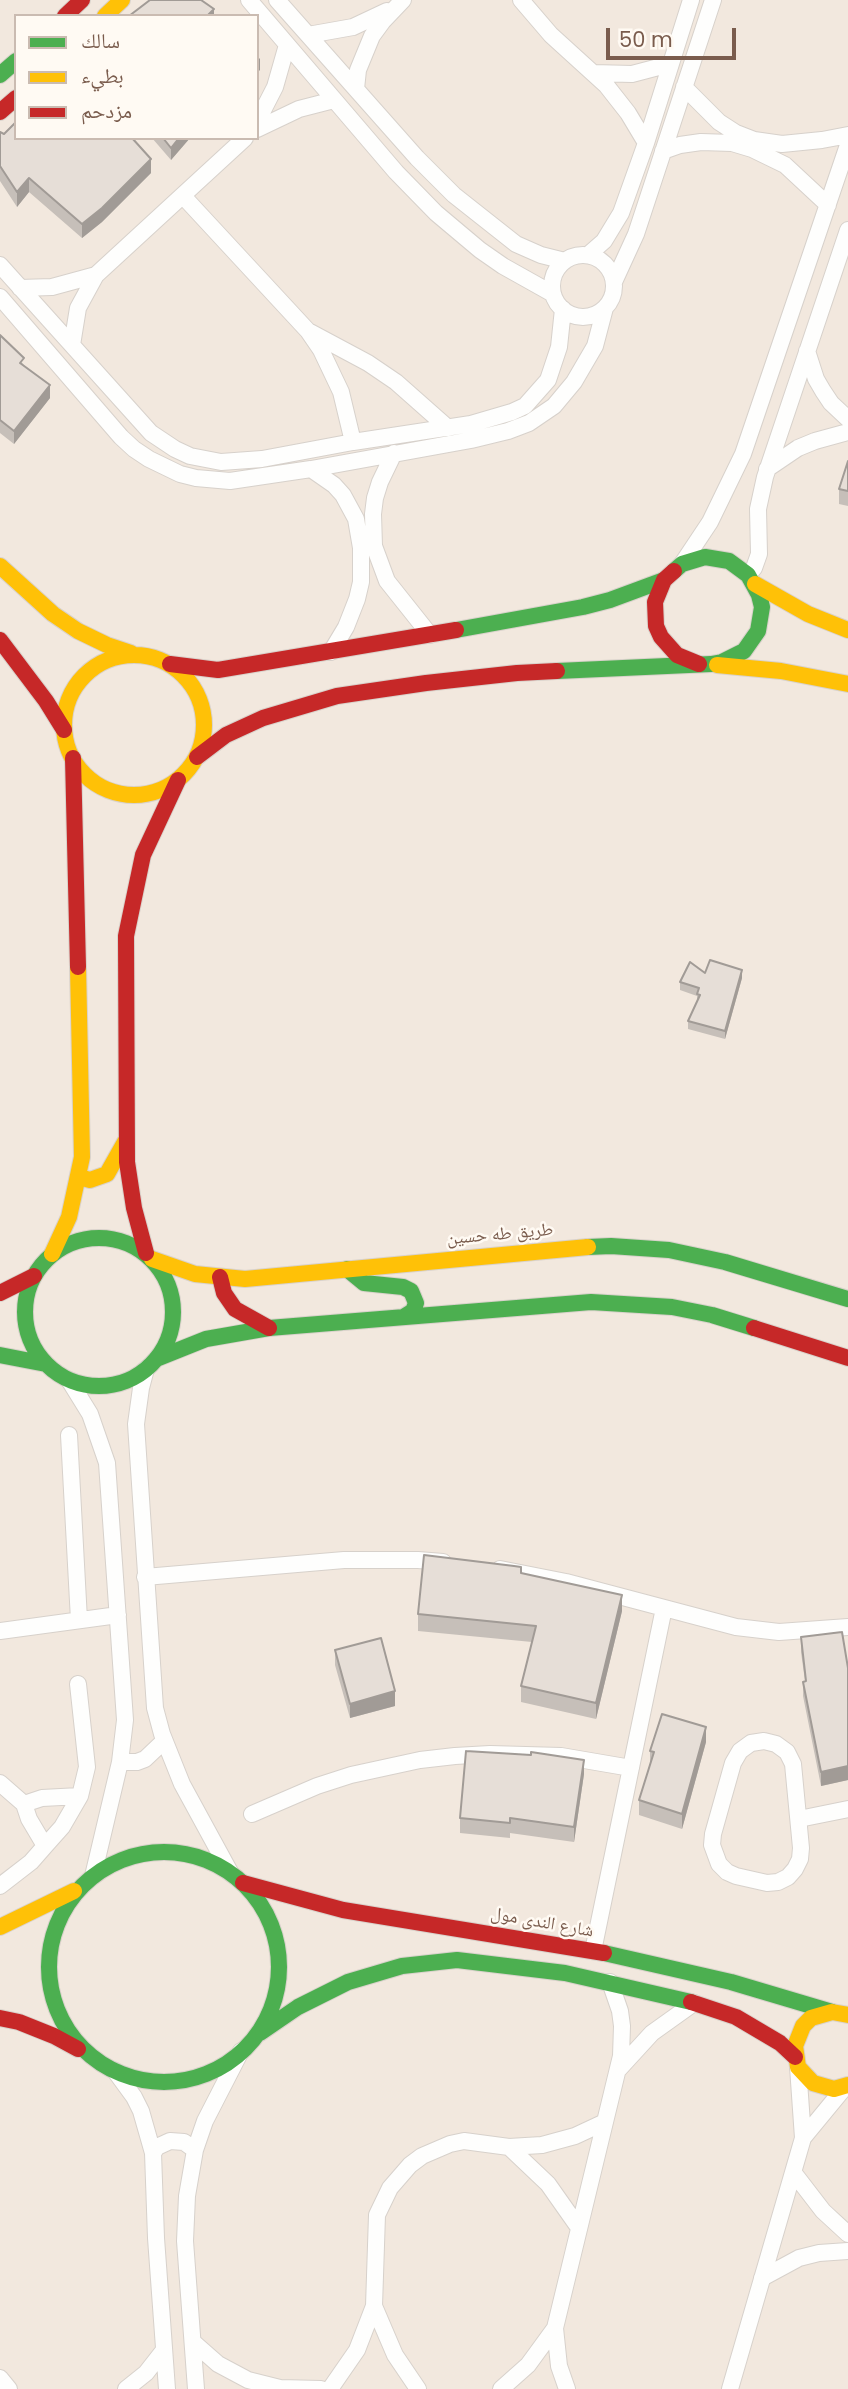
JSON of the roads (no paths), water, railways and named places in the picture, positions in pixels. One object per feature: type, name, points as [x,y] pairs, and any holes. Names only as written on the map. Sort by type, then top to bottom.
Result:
[{"type":"street","points":[[67,14],[82,0]]},
{"type":"street","points":[[250,0],[415,193],[457,232],[503,266],[553,294],[563,309],[580,317],[598,313],[605,307]]},
{"type":"street","points":[[277,0],[454,195],[502,235],[530,251],[565,261]]},
{"type":"street","points":[[521,0],[551,36],[593,73],[617,99],[646,143]]},
{"type":"street","points":[[588,255],[604,241],[617,223],[646,143],[691,0]]},
{"type":"street","points":[[614,282],[636,234],[713,0]]},
{"type":"street","points":[[309,36],[353,27],[400,4]]},
{"type":"street","points":[[356,89],[358,70],[372,36],[400,4]]},
{"type":"street","points":[[259,118],[275,87],[287,45]]},
{"type":"street","points":[[0,75],[14,63]]},
{"type":"street","points":[[593,73],[632,74],[670,64]]},
{"type":"street","points":[[684,87],[719,122],[785,165],[828,205]]},
{"type":"street","points":[[0,112],[14,100]]},
{"type":"street","points":[[259,128],[299,109],[334,100]]},
{"type":"street","points":[[376,148],[395,133]]},
{"type":"street","points":[[663,151],[670,147],[701,142],[782,144],[822,141],[848,135]]},
{"type":"street","points":[[72,345],[78,308],[96,275],[243,140]]},
{"type":"street","points":[[0,566],[52,614],[107,645],[170,664],[218,670],[583,607],[664,580],[682,564],[710,522],[733,477],[848,145]]},
{"type":"street","points":[[183,196],[308,331],[327,360],[341,392],[353,442]]},
{"type":"street","points":[[149,1256],[130,1185],[127,1139],[126,936],[143,855],[178,780],[197,757],[226,735],[263,718],[337,696],[494,675],[705,664],[722,662],[744,651],[758,631],[762,607],[751,580],[759,554],[758,509],[767,469],[848,230]]},
{"type":"street","points":[[0,297],[121,437],[164,467],[196,478],[230,481],[490,436],[542,416],[565,394],[595,346],[605,307],[614,291],[614,282],[603,261],[580,255],[565,261],[554,275],[553,294]]},
{"type":"street","points":[[0,265],[140,422],[163,442],[205,460],[236,462],[499,418],[525,405],[538,394],[555,364],[563,309]]},
{"type":"street","points":[[20,288],[68,284],[96,275]]},
{"type":"street","points":[[796,296],[822,306]]},
{"type":"street","points":[[308,331],[396,382],[448,428]]},
{"type":"street","points":[[807,351],[822,391],[848,419]]},
{"type":"street","points":[[767,469],[798,448],[848,432]]},
{"type":"street","points":[[164,467],[175,449]]},
{"type":"street","points":[[331,652],[346,627],[357,599],[375,498],[394,453]]},
{"type":"street","points":[[311,469],[323,476],[343,495],[387,580],[430,635]]},
{"type":"street","points":[[682,564],[705,557],[729,561],[751,580],[808,614],[848,630]]},
{"type":"street","points":[[664,580],[655,602],[656,626],[661,637],[677,655],[705,664],[781,671],[848,684]]},
{"type":"street","points":[[0,640],[46,701],[64,730],[73,758],[81,771],[92,781],[120,794],[150,793],[178,780]]},
{"type":"street","points":[[64,730],[68,701],[83,677],[106,660],[134,654]]},
{"type":"street","points":[[170,664],[192,684],[204,712],[205,727],[197,757]]},
{"type":"street","points":[[73,758],[82,1136],[79,1177],[69,1217],[52,1254],[34,1276],[29,1288],[25,1315],[31,1342],[46,1364],[69,1380],[82,1384],[109,1385],[122,1382],[151,1364],[206,1339],[269,1328],[551,1304],[632,1303],[712,1315],[848,1358]]},
{"type":"street","points":[[79,1177],[90,1180],[107,1174],[127,1139]]},
{"type":"street","points":[[52,1254],[77,1240],[106,1237],[134,1245],[149,1256],[167,1282],[173,1308],[169,1335],[151,1364],[137,1407],[135,1424],[155,1708],[164,1741],[182,1784],[230,1872]]},
{"type":"street","name":"طريق طه حسين","points":[[149,1256],[195,1274],[270,1277],[611,1246],[669,1250],[725,1262],[848,1299]]},
{"type":"street","points":[[347,1269],[365,1283],[403,1287],[411,1291],[416,1303],[413,1311],[405,1316]]},
{"type":"street","points":[[0,1293],[34,1276]]},
{"type":"street","points":[[220,1277],[224,1293],[235,1309],[269,1328]]},
{"type":"street","points":[[0,1355],[46,1364]]},
{"type":"street","points":[[69,1380],[81,1396],[99,1432],[107,1463],[125,1720],[120,1762],[86,1882],[61,1915],[50,1947],[52,1997],[66,2027],[87,2054]]},
{"type":"street","points":[[69,1435],[79,1620]]},
{"type":"street","points":[[110,1486],[139,1485]]},
{"type":"street","points":[[145,1577],[344,1560],[418,1560],[456,1564]]},
{"type":"street","points":[[481,1566],[566,1582],[736,1627],[779,1632],[848,1627]]},
{"type":"street","points":[[593,1951],[664,1608]]},
{"type":"street","points":[[0,1631],[118,1615]]},
{"type":"street","points":[[0,1886],[31,1862],[62,1828],[80,1796],[88,1768],[78,1684]]},
{"type":"street","points":[[120,1762],[145,1759],[164,1741]]},
{"type":"street","points":[[764,1741],[776,1744],[787,1752],[793,1764],[799,1819],[800,1859],[796,1869],[778,1882],[767,1883],[736,1876],[719,1864],[714,1855],[713,1834],[733,1763],[740,1751],[751,1743],[764,1741]]},
{"type":"street","points":[[252,1814],[317,1786],[351,1775],[455,1755],[561,1756],[631,1768]]},
{"type":"street","points":[[0,1783],[24,1804],[32,1826],[45,1846]]},
{"type":"street","points":[[24,1804],[42,1798],[80,1796]]},
{"type":"street","points":[[799,1819],[848,1809]]},
{"type":"street","points":[[0,1927],[86,1882],[110,1865],[150,1852],[171,1852],[212,1862],[243,1883],[264,1910],[271,1926],[278,1959],[278,1976],[270,2010],[252,2039],[241,2051],[213,2070],[181,2080],[147,2080],[115,2071],[54,2036],[19,2022],[0,2018]]},
{"type":"street","name":"شارع الندى مول","points":[[243,1883],[343,1910],[593,1951],[731,1982],[840,2013]]},
{"type":"street","points":[[252,2039],[322,1993],[374,1973],[420,1963],[457,1960],[565,1973],[694,2003],[736,2017],[780,2043],[797,2062],[805,2077],[823,2088],[847,2086]]},
{"type":"street","points":[[567,2389],[559,2366],[555,2328],[621,2056],[622,2026],[616,1996],[610,1982]]},
{"type":"street","points":[[617,2071],[652,2033],[694,2003]]},
{"type":"street","points":[[730,2389],[803,2138],[795,2046],[803,2026],[821,2014],[840,2013]]},
{"type":"street","points":[[196,2389],[185,2219],[195,2150],[216,2097],[241,2051]]},
{"type":"street","points":[[115,2071],[141,2111],[153,2153],[156,2250],[167,2389]]},
{"type":"street","points":[[803,2138],[847,2086]]},
{"type":"street","points":[[330,2389],[357,2350],[374,2306],[377,2215],[400,2176],[422,2156],[450,2144],[464,2141],[509,2147],[559,2141],[605,2122]]},
{"type":"street","points":[[153,2153],[157,2147],[170,2141],[184,2142],[195,2150]]},
{"type":"street","points":[[509,2147],[548,2184],[579,2228]]},
{"type":"street","points":[[793,2172],[823,2211],[848,2234]]},
{"type":"street","points":[[762,2278],[799,2258],[819,2253],[848,2251]]},
{"type":"street","points":[[374,2306],[394,2355],[418,2389]]},
{"type":"street","points":[[501,2389],[528,2365],[555,2328]]},
{"type":"street","points":[[193,2342],[232,2373],[248,2380],[278,2388],[321,2389]]},
{"type":"street","points":[[126,2389],[146,2373],[164,2350]]},
{"type":"street","points":[[0,2378],[9,2389]]}]
